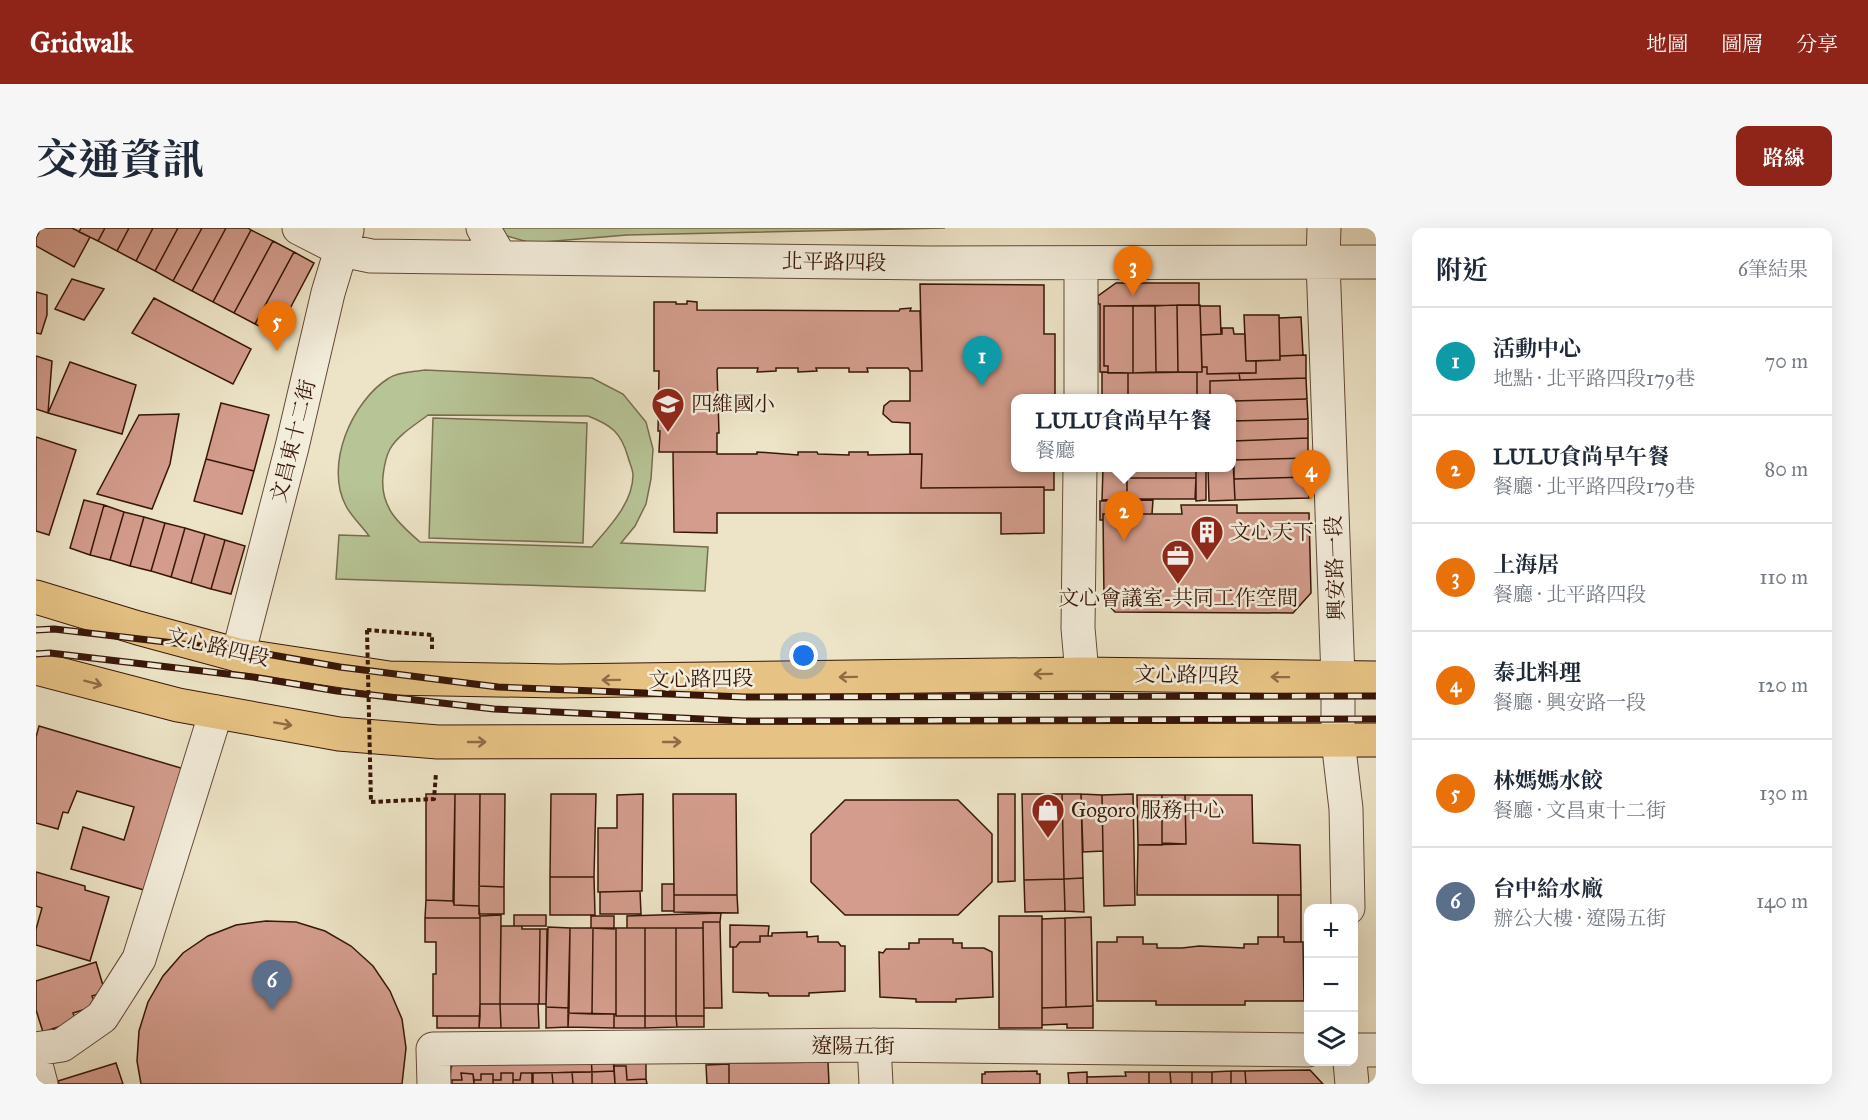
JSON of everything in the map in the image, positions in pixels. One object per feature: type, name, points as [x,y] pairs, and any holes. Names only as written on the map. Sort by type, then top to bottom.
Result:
[{"type":"main road","name":"文心路四段","points":[[36,597],[238,655],[389,678],[558,681],[1082,674],[1376,678]]},
{"type":"main road","points":[[36,668],[140,696],[339,734],[438,742],[1376,740]]},
{"type":"street","name":"北平路四段","points":[[299,228],[345,239],[371,256],[929,263],[1376,262]]},
{"type":"street","points":[[483,228],[500,257]]},
{"type":"street","name":"興安路一段","points":[[1324,228],[1323,261],[1338,678],[1338,740],[1344,776],[1346,809],[1348,904]]},
{"type":"street","name":"文昌東十二街","points":[[238,655],[292,447],[328,293],[345,239]]},
{"type":"street","points":[[1081,263],[1081,394]]},
{"type":"street","points":[[1080,472],[1078,628],[1082,674]]},
{"type":"street","points":[[36,1049],[62,1045],[102,1017],[139,959],[216,711]]},
{"type":"street","points":[[874,1045],[876,1084]]},
{"type":"street","name":"遼陽五街","points":[[434,1084],[433,1049],[874,1045],[1304,1050]]},
{"type":"street","points":[[1358,1050],[1376,1050]]},
{"type":"street","points":[[36,1065],[41,1084]]},
{"type":"street","points":[[1350,1066],[1352,1084]]},
{"type":"path","points":[[432,635],[367,630],[371,802],[434,799]]},
{"type":"green space","points":[[499,228],[945,228],[627,235],[531,243],[504,235]]},
{"type":"green space","points":[[425,370],[592,378],[623,394],[646,422],[653,449],[651,479],[646,504],[635,526],[621,543],[708,547],[705,591],[336,579],[339,535],[369,536],[348,510],[340,490],[338,472],[345,435],[353,418],[376,388],[389,378],[401,373]],"holes":[[[428,415],[588,416],[609,426],[618,435],[625,448],[633,475],[625,505],[592,547],[420,542],[392,514],[384,497],[383,476],[388,452],[402,435]]]},
{"type":"green space","points":[[433,418],[587,423],[583,543],[429,538]]},
{"type":"building","points":[[41,228],[72,228],[90,237],[74,267],[36,246],[36,238]]},
{"type":"building","points":[[81,228],[105,228],[98,241],[79,232]]},
{"type":"building","points":[[105,228],[129,228],[117,251],[98,241]]},
{"type":"building","points":[[129,228],[153,228],[136,261],[117,251]]},
{"type":"building","points":[[153,228],[178,228],[155,271],[136,261]]},
{"type":"building","points":[[178,228],[202,228],[173,281],[155,271]]},
{"type":"building","points":[[202,228],[226,228],[192,291],[173,281]]},
{"type":"building","points":[[226,228],[251,230],[213,302],[192,291]]},
{"type":"building","points":[[251,230],[273,241],[234,313],[213,302]]},
{"type":"building","points":[[273,241],[294,252],[255,324],[234,313]]},
{"type":"building","points":[[294,252],[314,263],[276,335],[255,324]]},
{"type":"building","points":[[72,279],[104,289],[84,320],[55,309]]},
{"type":"building","points":[[1116,283],[1199,283],[1199,305],[1104,306],[1104,366],[1108,366],[1108,372],[1100,372],[1098,296]]},
{"type":"building","points":[[920,284],[1044,285],[1044,334],[1055,334],[1055,394],[1011,394],[1011,472],[1054,472],[1054,490],[1044,490],[1044,487],[921,488],[922,454],[910,454],[910,423],[892,422],[883,414],[884,406],[890,401],[910,401],[910,371],[922,371]]},
{"type":"building","points":[[36,292],[47,295],[47,315],[41,334],[36,333]]},
{"type":"building","points":[[154,298],[251,349],[233,384],[132,333]]},
{"type":"building","points":[[687,301],[697,302],[697,310],[899,311],[911,308],[910,311],[920,311],[922,371],[910,371],[908,368],[867,368],[868,372],[849,372],[849,368],[816,368],[817,371],[798,372],[798,368],[776,368],[776,371],[757,372],[758,368],[718,368],[717,452],[659,452],[659,371],[654,371],[654,302],[687,304]]},
{"type":"building","points":[[1177,305],[1200,305],[1202,372],[1178,372]]},
{"type":"building","points":[[1177,305],[1178,372],[1156,372],[1155,306]]},
{"type":"building","points":[[1104,306],[1133,306],[1133,373],[1108,373],[1108,366],[1104,366]]},
{"type":"building","points":[[1133,306],[1155,306],[1156,372],[1133,373]]},
{"type":"building","points":[[1200,306],[1220,306],[1221,334],[1201,335]]},
{"type":"building","points":[[1244,315],[1279,315],[1280,360],[1246,361]]},
{"type":"building","points":[[1301,317],[1303,355],[1280,356],[1279,318]]},
{"type":"building","points":[[1222,328],[1233,328],[1234,334],[1245,334],[1246,361],[1256,361],[1256,373],[1207,374],[1207,367],[1202,367],[1201,335],[1222,334]]},
{"type":"building","points":[[1306,355],[1306,378],[1240,380],[1239,373],[1256,373],[1256,361],[1280,360],[1280,356]]},
{"type":"building","points":[[36,356],[52,361],[48,413],[36,409]]},
{"type":"building","points":[[70,362],[136,385],[122,434],[48,413]]},
{"type":"building","points":[[70,362],[136,385],[122,434],[48,413]]},
{"type":"building","points":[[1202,367],[1207,367],[1207,374],[1239,373],[1240,380],[1210,381],[1210,394],[1197,394],[1197,372],[1202,372]]},
{"type":"building","points":[[1102,372],[1128,373],[1128,394],[1102,394]]},
{"type":"building","points":[[1197,372],[1197,394],[1128,394],[1128,373]]},
{"type":"building","points":[[1306,378],[1307,399],[1236,401],[1236,394],[1210,394],[1210,381]]},
{"type":"building","points":[[1307,399],[1308,419],[1236,421],[1236,401]]},
{"type":"building","points":[[221,403],[269,415],[254,471],[206,459]]},
{"type":"building","points":[[179,414],[170,464],[152,509],[97,494],[139,415]]},
{"type":"building","points":[[1308,419],[1308,438],[1236,441],[1236,421]]},
{"type":"building","points":[[36,437],[76,450],[49,535],[36,531]]},
{"type":"building","points":[[1308,438],[1308,458],[1236,460],[1236,441]]},
{"type":"building","points":[[673,452],[757,454],[757,452],[798,455],[798,452],[849,455],[849,452],[868,452],[868,455],[922,454],[921,488],[1044,487],[1044,533],[1001,534],[1001,513],[717,513],[717,533],[674,532]]},
{"type":"building","points":[[1308,458],[1309,477],[1234,479],[1236,460]]},
{"type":"building","points":[[206,459],[254,471],[242,514],[194,501]]},
{"type":"building","points":[[1103,472],[1127,472],[1127,499],[1102,500]]},
{"type":"building","points":[[1127,472],[1196,472],[1196,478],[1127,478]]},
{"type":"building","points":[[1196,472],[1206,472],[1206,500],[1196,501]]},
{"type":"building","points":[[1208,472],[1234,472],[1235,500],[1209,501]]},
{"type":"building","points":[[1309,477],[1309,498],[1235,500],[1234,479]]},
{"type":"building","points":[[1127,478],[1196,478],[1195,499],[1127,499]]},
{"type":"building","points":[[84,500],[104,505],[90,555],[70,548]]},
{"type":"building","points":[[1153,500],[1152,514],[1103,514],[1103,520],[1100,520],[1100,501]]},
{"type":"building","points":[[104,505],[124,512],[110,560],[90,555]]},
{"type":"building","name":"文心天下","points":[[1181,505],[1237,505],[1237,513],[1309,513],[1311,593],[1293,613],[1115,612],[1104,600],[1103,514],[1182,514]]},
{"type":"building","points":[[124,512],[144,517],[130,566],[110,560]]},
{"type":"building","points":[[144,517],[165,523],[151,571],[130,566]]},
{"type":"building","points":[[165,523],[185,528],[171,577],[151,571]]},
{"type":"building","points":[[185,528],[205,534],[191,583],[171,577]]},
{"type":"building","points":[[205,534],[225,540],[211,589],[191,583]]},
{"type":"building","points":[[225,540],[245,546],[231,594],[211,589]]},
{"type":"building","points":[[39,726],[191,771],[151,892],[71,869],[83,827],[124,840],[134,807],[77,791],[68,813],[63,812],[58,829],[36,823],[36,737]]},
{"type":"building","points":[[426,794],[455,794],[453,901],[426,900]]},
{"type":"building","points":[[455,794],[480,794],[479,906],[454,905]]},
{"type":"building","points":[[480,794],[505,794],[504,887],[479,886]]},
{"type":"building","points":[[551,794],[596,794],[594,877],[550,877]]},
{"type":"building","points":[[643,794],[642,891],[598,892],[598,828],[617,828],[617,795]]},
{"type":"building","points":[[673,794],[736,794],[737,895],[674,895]]},
{"type":"building","points":[[998,794],[1015,794],[1015,881],[998,882]]},
{"type":"building","points":[[1022,794],[1062,794],[1064,879],[1024,880]]},
{"type":"building","points":[[1062,794],[1081,794],[1083,878],[1064,879]]},
{"type":"building","points":[[1081,794],[1102,795],[1103,851],[1083,852]]},
{"type":"building","points":[[1133,794],[1135,905],[1104,906],[1102,795]]},
{"type":"building","points":[[1137,795],[1162,795],[1162,845],[1138,845]]},
{"type":"building","points":[[1162,795],[1185,795],[1186,844],[1162,843]]},
{"type":"building","points":[[1185,795],[1252,795],[1253,843],[1300,845],[1301,895],[1137,895],[1138,845],[1186,844]]},
{"type":"building","points":[[845,800],[958,800],[992,834],[992,882],[958,915],[845,915],[811,882],[811,834]]},
{"type":"building","points":[[36,872],[85,886],[85,890],[109,897],[90,961],[36,945],[36,929],[42,908],[36,906]]},
{"type":"building","points":[[550,877],[594,877],[595,915],[550,915]]},
{"type":"building","points":[[1083,878],[1084,912],[1065,911],[1064,879]]},
{"type":"building","points":[[1064,879],[1065,911],[1025,912],[1024,880]]},
{"type":"building","points":[[662,884],[674,884],[674,911],[662,911]]},
{"type":"building","points":[[479,886],[504,887],[504,914],[479,914]]},
{"type":"building","points":[[640,891],[641,914],[600,914],[600,892]]},
{"type":"building","points":[[674,895],[737,895],[738,913],[674,912]]},
{"type":"building","points":[[1278,895],[1301,895],[1301,942],[1284,942],[1284,937],[1278,937]]},
{"type":"building","points":[[426,900],[453,901],[454,905],[479,906],[480,918],[425,918]]},
{"type":"building","points":[[721,913],[720,922],[703,922],[703,928],[627,928],[627,916]]},
{"type":"building","points":[[501,915],[500,1004],[480,1004],[480,916]]},
{"type":"building","points":[[514,915],[546,915],[546,926],[514,926]]},
{"type":"building","points":[[591,916],[614,916],[614,929],[591,928]]},
{"type":"building","points":[[999,916],[1042,916],[1042,1028],[999,1028]]},
{"type":"building","points":[[1091,917],[1093,1006],[1066,1007],[1065,918]]},
{"type":"building","points":[[425,918],[480,918],[480,1016],[433,1016],[436,942],[425,942]]},
{"type":"building","points":[[1065,918],[1066,1007],[1042,1008],[1042,919]]},
{"type":"building","points":[[266,921],[296,922],[325,931],[351,946],[373,966],[390,991],[402,1019],[406,1048],[402,1084],[141,1084],[137,1061],[139,1031],[148,1002],[163,976],[183,953],[208,936],[236,925]]},
{"type":"building","points":[[703,922],[720,922],[722,1008],[704,1008]]},
{"type":"building","points":[[730,925],[769,926],[768,936],[760,936],[760,942],[740,942],[736,947],[730,947]]},
{"type":"building","points":[[501,926],[540,929],[539,1004],[500,1004]]},
{"type":"building","points":[[548,927],[570,928],[569,1008],[546,1007]]},
{"type":"building","points":[[570,928],[593,928],[592,1014],[568,1013]]},
{"type":"building","points":[[593,928],[616,928],[616,1014],[592,1014]]},
{"type":"building","points":[[616,928],[645,928],[645,1016],[616,1016]]},
{"type":"building","points":[[645,928],[676,928],[676,1016],[645,1016]]},
{"type":"building","points":[[676,928],[703,928],[704,1016],[676,1016]]},
{"type":"building","points":[[540,929],[547,929],[546,1004],[539,1004]]},
{"type":"building","points":[[807,932],[807,937],[818,936],[818,942],[838,942],[841,946],[845,946],[845,991],[809,993],[809,996],[769,996],[768,993],[733,992],[733,947],[740,942],[760,942],[760,936],[772,936],[772,933]]},
{"type":"building","points":[[1117,937],[1143,937],[1143,944],[1157,944],[1157,948],[1199,946],[1244,948],[1244,944],[1258,944],[1258,937],[1284,937],[1284,942],[1303,942],[1304,1001],[1245,1001],[1245,1005],[1156,1005],[1156,1001],[1097,1001],[1097,942],[1117,942]]},
{"type":"building","points":[[919,939],[953,939],[953,943],[962,943],[962,948],[984,948],[992,952],[993,997],[956,999],[956,1002],[916,1002],[916,999],[880,997],[879,952],[883,953],[886,949],[909,949],[909,943],[919,943]]},
{"type":"building","points":[[96,962],[105,992],[92,996],[96,1006],[73,1013],[76,1021],[43,1032],[36,1010],[36,981]]},
{"type":"building","points":[[480,1004],[500,1004],[501,1028],[479,1028]]},
{"type":"building","points":[[500,1004],[538,1004],[539,1028],[501,1028]]},
{"type":"building","points":[[1093,1006],[1093,1028],[1067,1028],[1067,1024],[1042,1025],[1042,1008]]},
{"type":"building","points":[[546,1007],[569,1008],[568,1027],[546,1028]]},
{"type":"building","points":[[568,1013],[614,1014],[614,1028],[568,1027]]},
{"type":"building","points":[[614,1014],[616,1016],[645,1016],[645,1028],[614,1028]]},
{"type":"building","points":[[437,1016],[480,1016],[479,1028],[437,1028]]},
{"type":"building","points":[[645,1016],[676,1016],[677,1027],[645,1028]]},
{"type":"building","points":[[676,1016],[704,1016],[704,1027],[677,1027]]},
{"type":"building","points":[[591,1056],[592,1072],[533,1073],[533,1084],[532,1073],[521,1073],[520,1080],[513,1080],[513,1073],[501,1073],[501,1080],[493,1080],[493,1074],[481,1074],[481,1080],[474,1080],[473,1074],[461,1073],[462,1080],[450,1080],[451,1067],[462,1057]]},
{"type":"building","points":[[591,1056],[613,1056],[614,1071],[592,1072]]},
{"type":"building","points":[[613,1056],[646,1056],[646,1079],[627,1080],[626,1066],[614,1066]]},
{"type":"building","points":[[828,1062],[829,1084],[729,1084],[729,1063]]},
{"type":"building","points":[[116,1063],[123,1084],[59,1084],[58,1081]]},
{"type":"building","points":[[729,1064],[729,1084],[707,1084],[706,1065]]},
{"type":"building","points":[[614,1066],[626,1066],[627,1080],[646,1079],[647,1084],[615,1084]]},
{"type":"building","points":[[1310,1070],[1323,1084],[1246,1084],[1245,1071]]},
{"type":"building","points":[[614,1071],[615,1084],[592,1084],[592,1072]]},
{"type":"building","points":[[1037,1071],[1037,1074],[1040,1074],[1040,1084],[982,1084],[982,1074],[985,1072]]},
{"type":"building","points":[[1231,1071],[1245,1071],[1246,1084],[1231,1084]]},
{"type":"building","points":[[1231,1071],[1231,1084],[1212,1084],[1212,1072]]},
{"type":"building","points":[[572,1072],[592,1072],[592,1084],[573,1084]]},
{"type":"building","points":[[572,1072],[573,1084],[553,1084],[552,1073]]},
{"type":"building","points":[[1087,1072],[1087,1084],[1069,1084],[1068,1073]]},
{"type":"building","points":[[1125,1072],[1149,1072],[1149,1084],[1087,1084],[1087,1077],[1126,1076]]},
{"type":"building","points":[[1149,1072],[1170,1072],[1171,1084],[1149,1084]]},
{"type":"building","points":[[1170,1072],[1192,1072],[1192,1084],[1171,1084]]},
{"type":"building","points":[[1192,1072],[1212,1072],[1212,1084],[1192,1084]]},
{"type":"building","points":[[461,1073],[473,1074],[474,1084],[452,1084],[452,1080],[462,1080]]},
{"type":"building","points":[[501,1073],[513,1073],[513,1084],[493,1084],[493,1080],[501,1080]]},
{"type":"building","points":[[521,1073],[532,1073],[532,1084],[513,1084],[513,1080],[520,1080]]},
{"type":"building","points":[[533,1073],[552,1073],[553,1084],[533,1084]]},
{"type":"building","points":[[481,1074],[493,1074],[493,1084],[474,1084],[474,1080],[481,1080]]},
{"type":"railway","points":[[36,630],[54,629],[261,653],[340,667],[498,687],[744,697],[1376,696]]},
{"type":"railway","points":[[36,654],[50,653],[253,677],[337,691],[494,709],[744,721],[1376,719]]},
{"type":"place","name":"上海居","points":[[1133,296]]},
{"type":"place","name":"林媽媽水餃","points":[[277,351]]},
{"type":"place","name":"活動中心","points":[[982,386]]},
{"type":"place","name":"四維國小","points":[[668,433]]},
{"type":"place","name":"泰北料理","points":[[1311,500]]},
{"type":"place","name":"LULU食尚早午餐","points":[[1124,541]]},
{"type":"place","name":"文心天下","points":[[1207,561]]},
{"type":"place","name":"文心會議室-共同工作空間","points":[[1178,585]]},
{"type":"place","name":"Gogoro 服務中心","points":[[1048,839]]},
{"type":"place","name":"台中給水廠","points":[[272,1010]]}]
